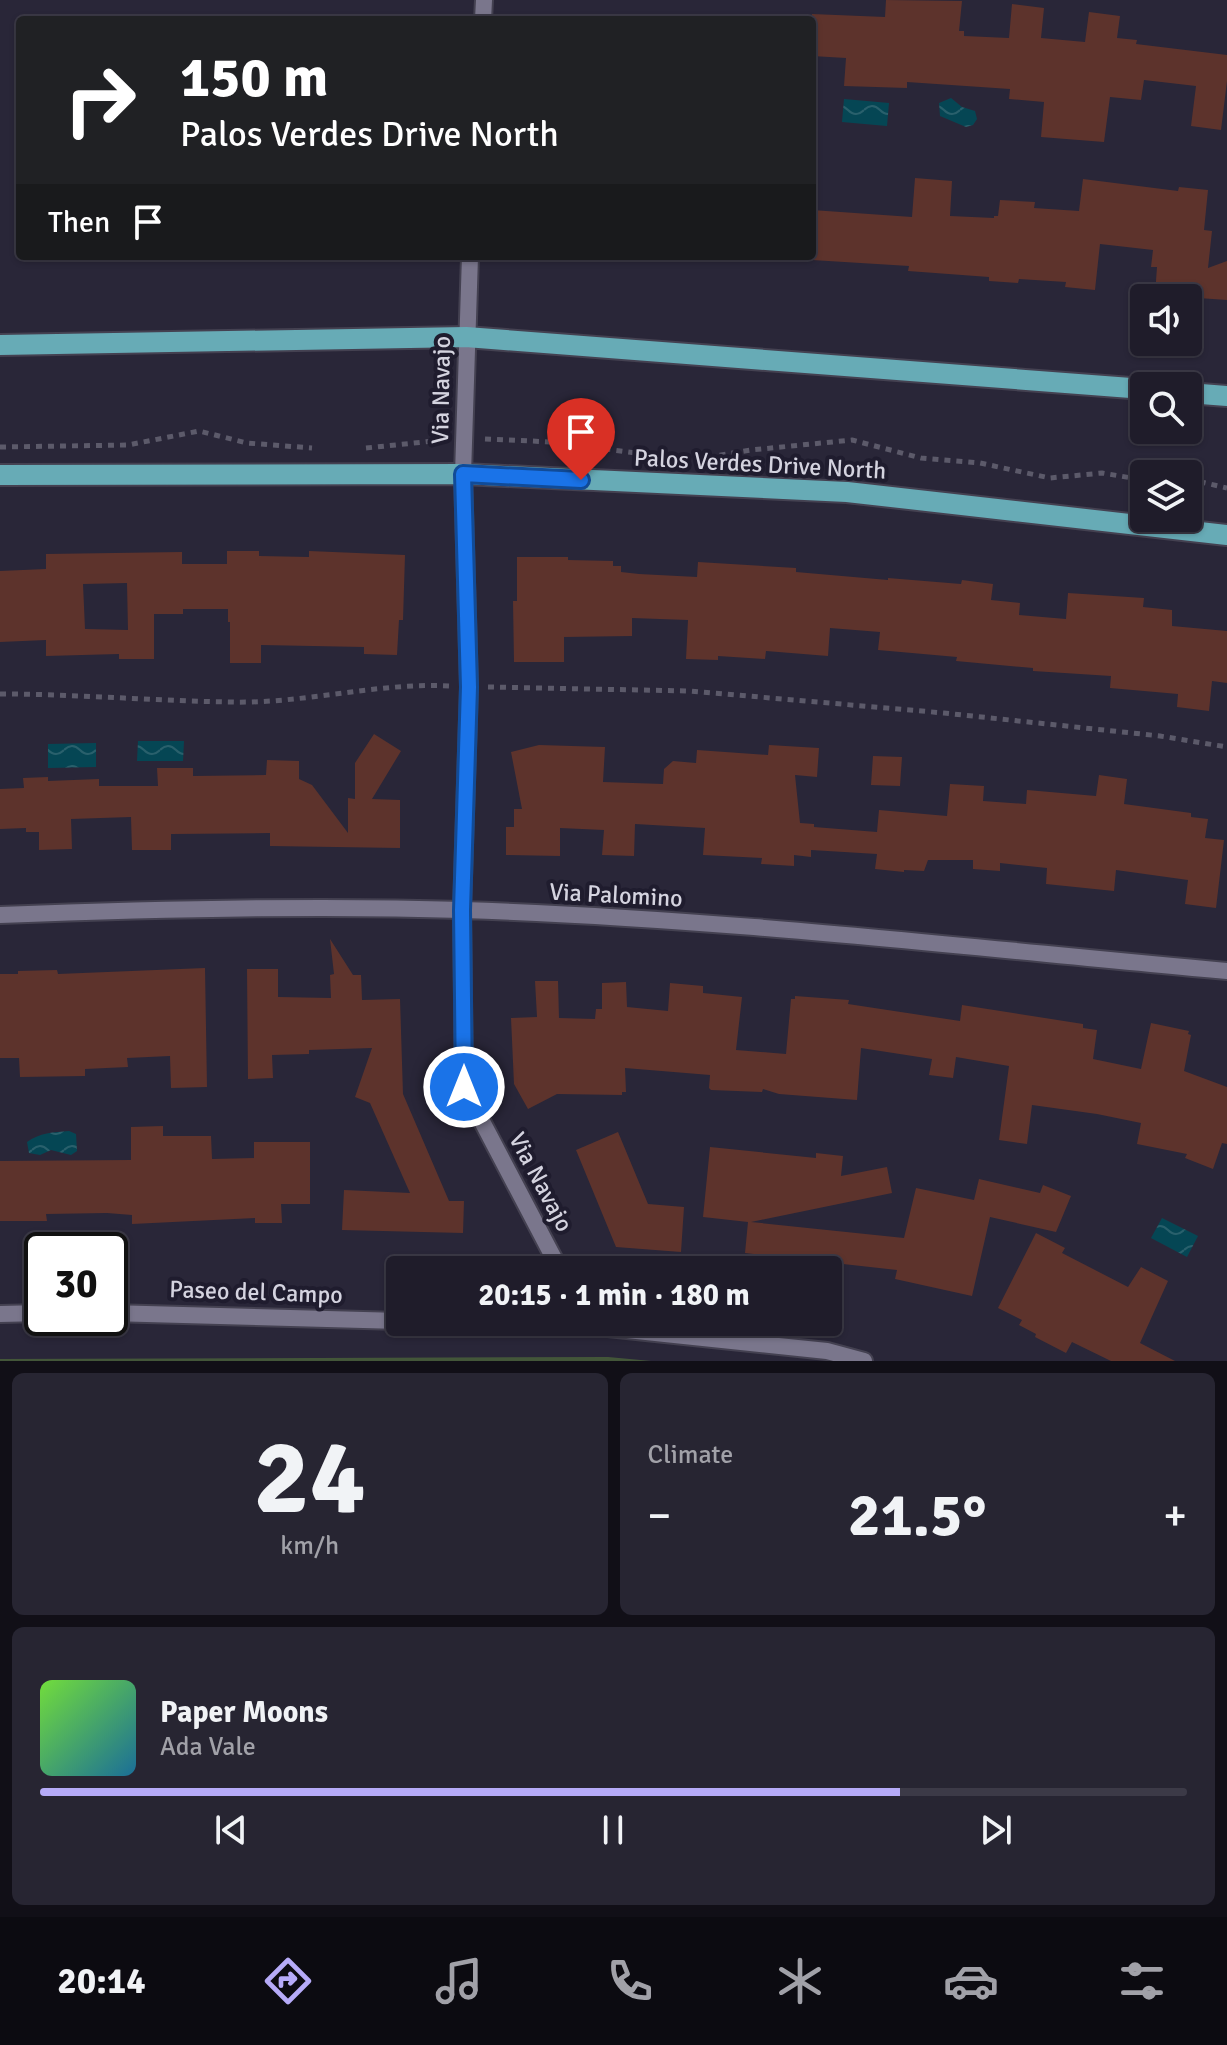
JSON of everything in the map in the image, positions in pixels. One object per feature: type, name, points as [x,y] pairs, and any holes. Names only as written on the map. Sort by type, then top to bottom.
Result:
[{"type":"main road","points":[[0,345],[466,337],[1130,388]]},
{"type":"main road","points":[[1202,394],[1227,396]]},
{"type":"main road","name":"Palos Verdes Drive North","points":[[0,475],[463,474],[847,492],[1227,535]]},
{"type":"street","name":"Via Navajo","points":[[470,260],[463,474],[469,687],[462,910],[464,1087],[553,1256]]},
{"type":"street","name":"Via Palomino","points":[[0,915],[137,909],[462,910],[653,920],[1227,971]]},
{"type":"street","points":[[0,1314],[24,1313]]},
{"type":"street","name":"Paseo del Campo","points":[[128,1313],[386,1321]]},
{"type":"street","points":[[694,1336],[827,1351],[864,1361]]},
{"type":"path","points":[[0,447],[128,445],[199,431],[247,443],[320,449]]},
{"type":"path","points":[[365,449],[465,438],[553,442],[633,454],[697,459],[852,440],[921,458],[980,463],[1050,478],[1102,473],[1130,478]]},
{"type":"path","points":[[1202,482],[1227,488]]},
{"type":"path","points":[[0,694],[231,702],[301,700],[438,685],[690,691],[1052,724],[1227,747]]},
{"type":"green space","points":[[608,1357],[651,1361],[0,1361],[0,1359]]},
{"type":"water","points":[[951,98],[962,107],[975,111],[977,119],[973,125],[966,127],[940,116],[939,103]]},
{"type":"water","points":[[844,99],[889,103],[887,126],[842,122]]},
{"type":"water","points":[[138,741],[184,741],[183,761],[137,761]]},
{"type":"water","points":[[96,743],[96,767],[48,768],[48,744]]},
{"type":"water","points":[[69,1131],[76,1134],[77,1151],[71,1155],[51,1150],[40,1155],[29,1153],[27,1142],[32,1139]]},
{"type":"water","points":[[1162,1218],[1198,1236],[1187,1257],[1151,1238]]},
{"type":"building","points":[[886,0],[962,1],[959,31],[964,31],[964,36],[1009,38],[1012,4],[1044,8],[1041,38],[1085,42],[1089,12],[1120,16],[1117,38],[1137,40],[1136,44],[1227,55],[1221,130],[1191,126],[1196,86],[1144,80],[1141,100],[1110,97],[1104,142],[1041,137],[1044,102],[1009,99],[1010,89],[907,82],[907,88],[844,86],[846,58],[816,56],[816,16],[812,14],[885,17]]},
{"type":"building","points":[[915,178],[952,181],[950,216],[994,218],[998,216],[1000,200],[1035,202],[1034,208],[1079,211],[1083,179],[1178,191],[1179,187],[1208,190],[1204,230],[1212,231],[1208,268],[1227,261],[1227,300],[1202,298],[1202,284],[1156,284],[1157,267],[1151,267],[1153,250],[1100,244],[1095,290],[1065,287],[1066,282],[989,281],[989,277],[908,271],[909,266],[812,260],[816,260],[816,210],[912,217]]},
{"type":"building","points":[[227,551],[259,551],[259,556],[309,557],[309,551],[405,555],[403,620],[399,620],[397,655],[364,654],[364,647],[261,645],[261,663],[230,663],[228,609],[183,609],[183,614],[154,614],[154,659],[119,659],[119,654],[46,656],[46,640],[0,642],[0,571],[46,569],[46,554],[182,552],[182,564],[227,564]],"holes":[[[127,583],[128,630],[85,629],[83,584]]]},
{"type":"building","points":[[517,557],[613,561],[613,566],[621,566],[621,572],[697,577],[698,562],[796,568],[796,572],[888,580],[961,584],[962,580],[993,584],[991,600],[1020,603],[1019,615],[1066,619],[1068,593],[1144,598],[1143,607],[1172,610],[1172,626],[1227,631],[1227,683],[1212,681],[1209,711],[1177,707],[1178,694],[1110,688],[1111,676],[1033,671],[1033,668],[956,661],[957,657],[878,650],[880,632],[830,628],[828,656],[766,651],[765,659],[718,656],[718,660],[686,659],[688,620],[632,618],[632,636],[564,637],[564,662],[514,662],[513,601],[517,601]]},
{"type":"building","points":[[374,734],[401,751],[372,799],[400,800],[400,848],[270,846],[270,833],[171,834],[171,850],[132,850],[131,817],[71,819],[72,849],[39,850],[39,832],[26,832],[26,828],[0,829],[0,789],[24,788],[23,778],[48,777],[48,781],[99,779],[99,786],[158,786],[157,768],[193,768],[193,776],[266,775],[267,760],[299,761],[299,779],[312,785],[348,833],[348,798],[355,799],[355,763]]},
{"type":"building","points":[[539,745],[605,747],[603,782],[663,784],[664,769],[673,761],[696,763],[697,750],[768,755],[769,745],[819,748],[817,777],[795,775],[800,823],[877,832],[879,810],[947,816],[950,784],[984,786],[983,801],[1026,804],[1027,790],[1096,796],[1099,775],[1127,779],[1124,804],[1191,813],[1191,817],[1208,819],[1205,838],[1224,840],[1216,908],[1185,904],[1188,880],[1116,870],[1114,891],[1046,884],[1047,868],[1000,863],[1000,871],[973,869],[973,860],[928,860],[924,871],[904,872],[875,869],[877,854],[811,850],[811,857],[794,855],[794,866],[761,864],[762,858],[703,855],[705,828],[635,824],[634,856],[602,855],[604,830],[560,828],[560,856],[506,855],[506,827],[514,827],[514,809],[522,809],[511,752]]},
{"type":"building","points":[[873,756],[902,757],[900,786],[871,785]]},
{"type":"building","points":[[330,939],[353,975],[361,975],[362,1000],[400,999],[403,1094],[449,1201],[464,1201],[463,1233],[342,1230],[344,1190],[410,1193],[370,1103],[355,1097],[372,1048],[309,1050],[309,1054],[272,1055],[273,1078],[248,1079],[247,969],[278,969],[278,997],[331,998],[330,975],[334,974]]},
{"type":"building","points":[[205,968],[207,1087],[171,1088],[170,1056],[127,1058],[128,1067],[85,1069],[85,1076],[20,1077],[19,1058],[0,1058],[0,974],[18,974],[18,971],[57,970],[58,974]]},
{"type":"building","points":[[535,981],[558,981],[559,1018],[595,1019],[596,1009],[602,1009],[602,983],[626,982],[627,1007],[668,1011],[670,983],[703,986],[703,993],[742,997],[736,1050],[786,1054],[791,999],[795,996],[849,1000],[848,1004],[960,1021],[962,1005],[1083,1024],[1083,1028],[1097,1030],[1093,1059],[1141,1069],[1151,1023],[1189,1031],[1191,1035],[1184,1071],[1227,1087],[1227,1144],[1222,1143],[1213,1169],[1185,1158],[1187,1154],[1137,1144],[1141,1123],[1032,1105],[1027,1144],[999,1140],[1009,1066],[956,1057],[953,1078],[929,1075],[932,1059],[861,1048],[857,1100],[779,1094],[763,1089],[762,1092],[711,1090],[710,1075],[625,1068],[626,1092],[622,1095],[557,1094],[528,1109],[514,1084],[511,1018],[537,1017]]},
{"type":"building","points":[[163,1126],[163,1136],[211,1136],[212,1159],[254,1158],[254,1142],[310,1142],[310,1204],[281,1204],[282,1223],[255,1223],[255,1218],[132,1224],[132,1215],[107,1213],[46,1214],[47,1221],[0,1221],[0,1161],[131,1160],[131,1127]]},
{"type":"building","points":[[618,1132],[648,1204],[684,1207],[681,1252],[616,1247],[576,1150]]},
{"type":"building","points":[[710,1147],[816,1158],[816,1153],[843,1156],[841,1176],[887,1167],[892,1193],[751,1222],[904,1238],[916,1188],[974,1200],[979,1179],[1040,1193],[1043,1185],[1071,1196],[1056,1232],[990,1217],[972,1296],[895,1279],[897,1270],[842,1264],[842,1256],[745,1253],[748,1222],[703,1217]]},
{"type":"building","points":[[1036,1233],[1065,1248],[1062,1253],[1128,1287],[1141,1267],[1168,1281],[1140,1343],[1175,1361],[1111,1361],[1072,1342],[1066,1353],[1035,1337],[1036,1334],[1019,1325],[1022,1320],[998,1308]]},
{"type":"route","points":[[464,1087],[462,910],[469,687],[463,474],[581,480]]}]
